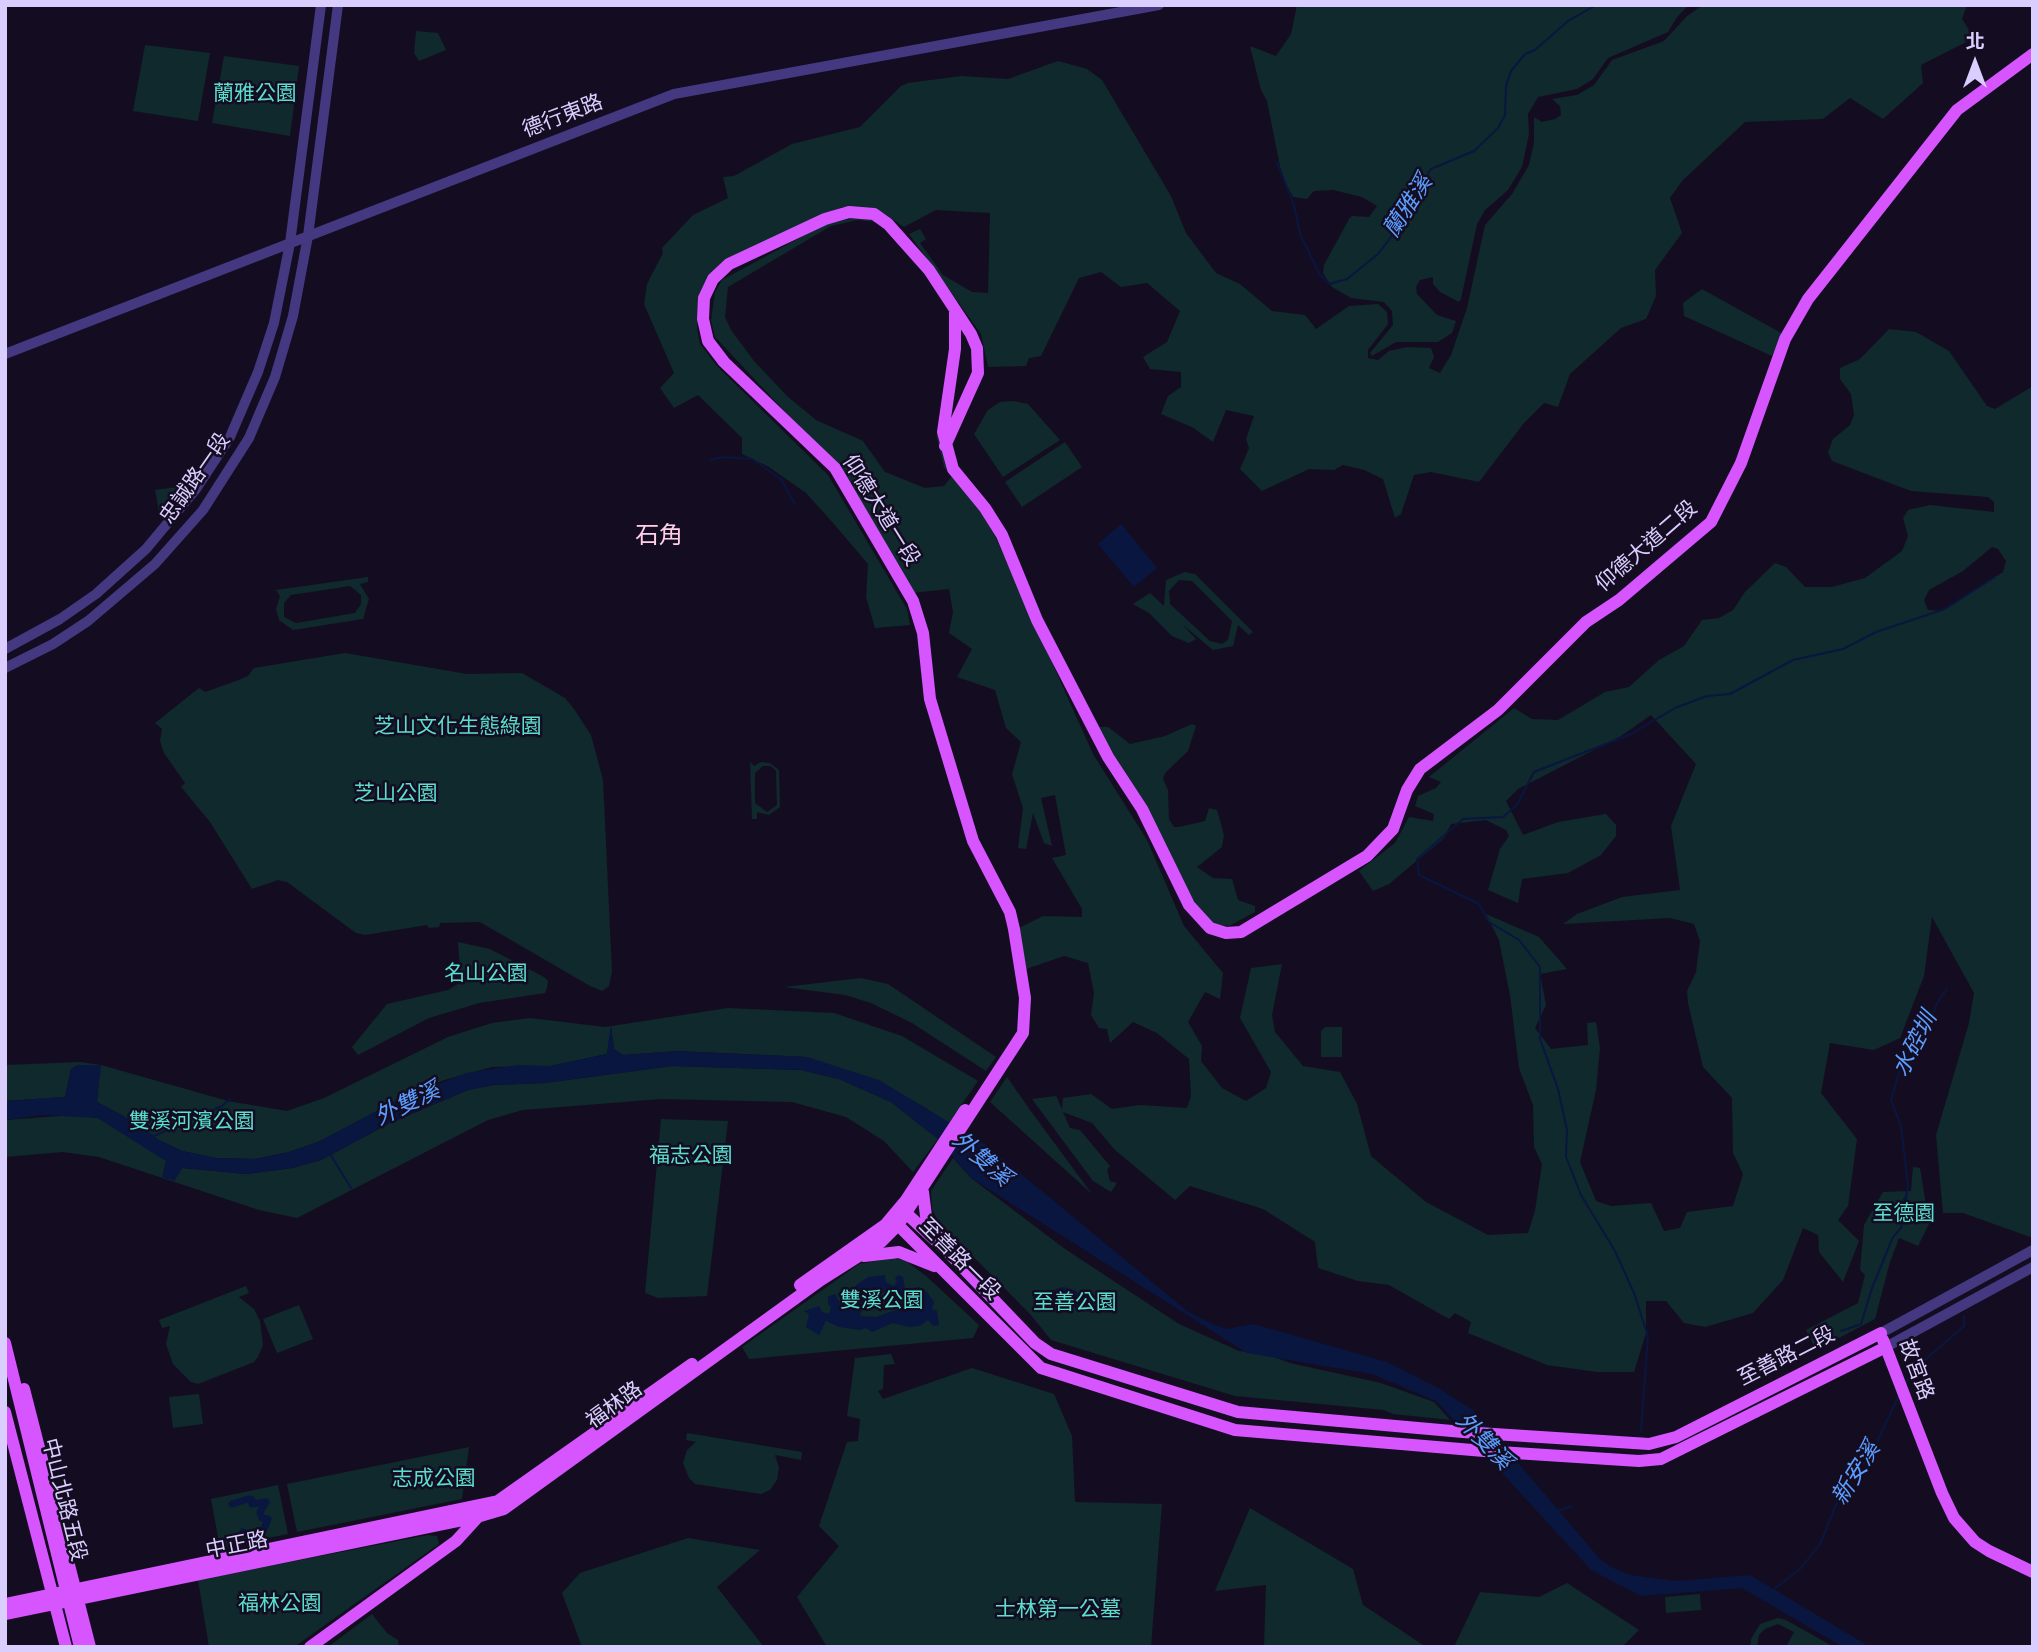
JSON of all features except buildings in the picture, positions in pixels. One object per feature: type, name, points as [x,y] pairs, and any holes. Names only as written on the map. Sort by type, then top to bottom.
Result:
[{"type":"main road","name":"仰德大道二段","points":[[945,446],[953,469],[985,508],[1002,535],[1037,620],[1108,757],[1142,809],[1189,905],[1210,928],[1231,933],[1245,930],[1367,856],[1393,829],[1407,790],[1420,769],[1498,710],[1586,622],[1619,600],[1711,522],[1741,463],[1785,339],[1808,299],[1957,110],[2033,54]]},
{"type":"main road","name":"仰德大道一段","points":[[945,446],[978,373],[979,360],[971,334],[929,270],[898,233],[874,214],[849,212],[825,219],[729,264],[713,279],[704,298],[703,319],[708,341],[724,362],[835,468],[919,614],[930,699],[966,820],[983,866],[1010,912],[1026,1013],[1023,1034],[985,1087]]},
{"type":"main road","points":[[945,446],[944,415],[955,349],[955,312]]},
{"type":"main road","name":"福林路","points":[[476,1512],[504,1509],[881,1242],[924,1183],[985,1087]]},
{"type":"main road","points":[[924,1183],[926,1216],[949,1253]]},
{"type":"main road","name":"福林路","points":[[310,1647],[456,1541],[476,1512],[498,1502],[829,1264],[900,1218]]},
{"type":"main road","name":"至善路一段","points":[[900,1218],[949,1253],[1035,1343],[1051,1354],[1231,1411],[1545,1438]]},
{"type":"main road","name":"至善路一段","points":[[900,1218],[942,1270],[1034,1363],[1069,1378],[1235,1430],[1564,1456]]},
{"type":"main road","points":[[854,1259],[884,1252],[899,1252],[942,1270]]},
{"type":"main road","name":"故宮路","points":[[1881,1333],[1904,1387],[1942,1493],[1962,1528],[1989,1551],[2033,1572]]},
{"type":"main road","name":"至善路二段","points":[[1545,1438],[1640,1444],[1662,1442],[1881,1333]]},
{"type":"main road","name":"中山北路五段","points":[[5,1343],[64,1595],[66,1647]]},
{"type":"main road","name":"至善路二段","points":[[1564,1456],[1639,1461],[1661,1459],[1888,1346]]},
{"type":"main road","name":"中山北路五段","points":[[5,1383],[64,1595],[90,1647]]},
{"type":"main road","name":"中山北路五段","points":[[23,1385],[74,1647]]},
{"type":"main road","name":"故宮路","points":[[1904,1387],[1961,1515],[1994,1546],[2033,1564]]},
{"type":"main road","name":"中山北路五段","points":[[5,1412],[80,1647]]},
{"type":"main road","name":"中正路","points":[[5,1604],[64,1595],[476,1512]]},
{"type":"main road","name":"中正路","points":[[5,1614],[64,1595]]},
{"type":"street","name":"忠誠路一段","points":[[5,649],[60,619],[106,585],[162,533],[208,473],[230,437],[258,372],[274,323],[290,243],[321,5]]},
{"type":"street","name":"忠誠路一段","points":[[5,668],[53,643],[122,595],[203,510],[249,438],[275,377],[293,316],[308,236],[338,5]]},
{"type":"street","name":"德行東路","points":[[5,354],[683,92],[1159,5]]},
{"type":"street","name":"至善路二段","points":[[1881,1333],[2033,1250]]},
{"type":"street","name":"至善路二段","points":[[1888,1346],[2033,1267]]},
{"type":"green space","points":[[1297,5],[1689,5],[1677,17],[1668,32],[1608,58],[1593,79],[1577,89],[1538,97],[1528,114],[1529,134],[1522,167],[1508,190],[1485,210],[1477,224],[1461,299],[1459,302],[1440,292],[1433,284],[1433,277],[1420,280],[1416,287],[1417,294],[1437,315],[1456,321],[1452,333],[1438,342],[1396,342],[1372,356],[1370,353],[1393,325],[1392,311],[1384,302],[1351,298],[1332,287],[1323,273],[1324,265],[1349,219],[1352,216],[1369,217],[1377,206],[1362,197],[1333,190],[1314,191],[1307,199],[1293,197],[1282,176],[1267,101],[1261,90],[1250,46],[1276,56],[1291,34]]},
{"type":"green space","points":[[1703,5],[1967,5],[1962,19],[1974,38],[1921,65],[1923,83],[1883,119],[1850,98],[1823,119],[1745,122],[1682,181],[1670,198],[1682,233],[1655,270],[1656,296],[1646,319],[1621,328],[1570,374],[1558,407],[1544,403],[1524,423],[1479,482],[1431,472],[1414,475],[1401,514],[1395,518],[1383,479],[1364,470],[1343,465],[1334,470],[1309,469],[1262,491],[1240,469],[1249,448],[1246,439],[1254,416],[1226,410],[1213,442],[1192,427],[1161,414],[1168,396],[1181,387],[1181,372],[1150,369],[1143,357],[1167,342],[1180,311],[1147,283],[1121,287],[1101,272],[1079,278],[1041,356],[1029,358],[1026,366],[988,367],[981,334],[909,234],[920,229],[926,239],[920,243],[943,275],[972,292],[988,293],[990,213],[936,210],[904,227],[878,210],[842,207],[708,278],[699,294],[697,329],[700,344],[717,366],[828,475],[907,609],[910,625],[875,628],[866,597],[868,564],[834,524],[806,493],[769,467],[742,454],[742,438],[698,395],[674,408],[660,388],[674,373],[644,304],[647,284],[663,253],[662,248],[693,215],[728,198],[723,177],[734,176],[792,144],[860,127],[901,86],[908,83],[961,76],[1008,79],[1058,61],[1087,69],[1102,80],[1171,196],[1186,233],[1216,273],[1240,284],[1272,311],[1305,315],[1316,329],[1349,306],[1378,304],[1387,312],[1388,324],[1368,350],[1368,358],[1378,360],[1389,351],[1407,347],[1431,348],[1434,357],[1429,368],[1440,373],[1451,355],[1467,308],[1485,225],[1512,194],[1529,165],[1534,143],[1534,117],[1542,122],[1555,119],[1561,115],[1560,106],[1552,99],[1577,95],[1594,85],[1612,60],[1664,41],[1687,16]]},
{"type":"green space","points":[[416,31],[438,33],[446,50],[419,61],[414,53]]},
{"type":"green space","points":[[145,45],[210,53],[198,121],[133,111]]},
{"type":"green space","name":"蘭雅公園","points":[[224,56],[299,66],[290,136],[212,123]]},
{"type":"green space","points":[[864,217],[876,222],[858,220],[831,226],[728,287],[725,317],[731,330],[754,361],[787,396],[816,420],[863,441],[885,472],[925,488],[944,486],[952,476],[944,467],[936,434],[938,436],[951,472],[973,497],[996,538],[1093,754],[1147,840],[1184,926],[1223,973],[1220,999],[1205,992],[1188,1022],[1202,1046],[1201,1061],[1222,1088],[1246,1101],[1266,1088],[1271,1072],[1240,1018],[1251,968],[1282,964],[1272,1015],[1275,1032],[1303,1066],[1340,1072],[1357,1104],[1371,1156],[1426,1202],[1488,1235],[1528,1233],[1535,1211],[1542,1164],[1534,1147],[1533,1105],[1519,1068],[1510,995],[1499,940],[1486,914],[1539,937],[1567,969],[1540,974],[1546,1005],[1535,1028],[1551,1049],[1588,1045],[1587,1023],[1596,1022],[1600,1048],[1596,1090],[1580,1162],[1596,1201],[1611,1206],[1651,1203],[1664,1231],[1680,1228],[1687,1212],[1733,1206],[1743,1174],[1733,1153],[1732,1098],[1703,1067],[1688,1003],[1687,991],[1696,972],[1700,941],[1694,924],[1670,918],[1563,924],[1577,914],[1622,897],[1680,890],[1671,826],[1696,764],[1651,715],[1621,736],[1518,789],[1506,801],[1523,835],[1558,822],[1606,814],[1616,825],[1616,836],[1601,855],[1568,873],[1522,879],[1518,903],[1488,890],[1500,849],[1509,836],[1506,830],[1486,820],[1451,824],[1444,838],[1389,884],[1373,891],[1359,871],[1395,843],[1409,817],[1433,821],[1434,814],[1415,806],[1418,796],[1436,788],[1441,782],[1429,777],[1514,708],[1532,719],[1558,720],[1605,692],[1629,687],[1659,660],[1684,646],[1702,620],[1719,618],[1733,610],[1745,592],[1775,563],[1786,567],[1805,587],[1832,587],[1865,578],[1902,551],[1908,536],[1903,518],[1908,510],[1930,505],[1994,512],[1994,502],[1988,497],[1911,491],[1832,461],[1828,452],[1833,439],[1850,425],[1854,415],[1851,394],[1840,379],[1840,368],[1860,359],[1889,329],[1916,332],[1949,351],[1987,406],[1995,409],[2033,386],[2033,1238],[1963,1213],[1943,1213],[1936,1135],[1969,1023],[1974,993],[1932,917],[1924,976],[1900,1038],[1874,1050],[1830,1043],[1821,1093],[1857,1139],[1848,1206],[1838,1220],[1859,1241],[1843,1282],[1819,1252],[1818,1235],[1803,1228],[1783,1280],[1753,1313],[1705,1327],[1684,1323],[1666,1301],[1646,1301],[1646,1333],[1634,1372],[1597,1372],[1547,1365],[1468,1333],[1471,1322],[1455,1313],[1449,1319],[1389,1285],[1358,1281],[1318,1268],[1315,1242],[1263,1209],[1190,1186],[1175,1200],[1115,1150],[1092,1123],[1063,1112],[1070,1128],[1080,1130],[1110,1166],[1107,1170],[1110,1181],[1117,1183],[1111,1192],[1093,1181],[1032,1099],[1056,1096],[1062,1109],[1063,1098],[1091,1094],[1112,1109],[1140,1105],[1187,1108],[1191,1096],[1189,1059],[1157,1033],[1133,1022],[1110,1043],[1107,1029],[1099,1028],[1091,1015],[1094,993],[1088,963],[1064,956],[1026,969],[1019,928],[1043,916],[1082,917],[1082,909],[1052,858],[1066,855],[1055,795],[1041,798],[1052,846],[1044,843],[1033,813],[1026,849],[1018,848],[1023,808],[1012,774],[1021,742],[1006,728],[995,690],[957,677],[972,649],[949,633],[953,612],[949,589],[912,593],[833,463],[715,337],[711,320],[715,292],[722,280],[829,222]],"holes":[[[1992,547],[1998,549],[2006,561],[2003,572],[1942,611],[1928,610],[1924,600],[1929,590],[1963,571]]]},
{"type":"green space","points":[[1702,289],[1783,334],[1772,356],[1684,316],[1683,303]]},
{"type":"green space","points":[[1000,402],[1028,404],[1060,440],[1003,477],[974,434],[988,410]]},
{"type":"green space","points":[[1065,442],[1082,467],[1022,507],[1005,482]]},
{"type":"green space","points":[[185,486],[186,489],[160,517],[155,490]]},
{"type":"green space","points":[[1185,572],[1195,574],[1253,632],[1249,635],[1238,625],[1233,646],[1213,650],[1182,624],[1196,639],[1189,643],[1172,636],[1149,613],[1133,604],[1150,593],[1164,606],[1166,580]],"holes":[[[1179,580],[1192,581],[1232,621],[1228,640],[1222,644],[1210,641],[1170,604],[1169,591]]]},
{"type":"green space","points":[[368,577],[368,582],[360,584],[369,599],[363,619],[293,630],[279,620],[276,609],[280,596],[276,590]],"holes":[[[350,586],[361,595],[361,604],[355,613],[296,623],[284,617],[284,603],[291,595]]]},
{"type":"green space","name":"芝山公園","points":[[345,653],[467,674],[522,673],[565,698],[574,709],[591,735],[603,780],[612,972],[609,986],[602,991],[590,986],[480,922],[440,923],[439,927],[429,928],[427,925],[365,935],[356,933],[287,882],[278,880],[252,889],[210,822],[181,787],[185,783],[164,753],[160,741],[162,729],[155,723],[199,688],[205,692],[236,681],[248,676],[254,668]]},
{"type":"green space","points":[[1093,722],[1099,727],[1108,727],[1130,744],[1165,736],[1192,724],[1196,726],[1188,751],[1165,773],[1163,779],[1168,790],[1169,819],[1174,827],[1179,827],[1205,821],[1209,808],[1217,810],[1224,835],[1222,847],[1197,867],[1213,878],[1232,879],[1238,900],[1255,906],[1255,912],[1229,926],[1206,923]]},
{"type":"green space","points":[[750,762],[754,766],[761,762],[770,763],[779,770],[780,807],[769,815],[757,812],[757,819],[752,819]],"holes":[[[763,766],[771,766],[776,771],[777,805],[767,812],[755,803],[755,773]]]},
{"type":"green space","name":"名山公園","points":[[458,942],[490,949],[544,977],[548,981],[545,993],[479,1003],[429,1018],[358,1055],[352,1047],[387,1004],[448,990],[461,982]]},
{"type":"green space","points":[[861,978],[888,984],[996,1057],[986,1071],[912,1023],[871,1003],[845,995],[784,987]]},
{"type":"green space","name":"雙溪河濱公園","points":[[728,1008],[834,1013],[902,1036],[978,1081],[948,1124],[923,1106],[807,1057],[677,1051],[623,1055],[614,1049],[611,1027],[607,1054],[550,1066],[492,1067],[444,1080],[400,1099],[318,1142],[255,1159],[216,1158],[182,1151],[157,1139],[140,1125],[97,1102],[100,1065],[78,1065],[71,1069],[65,1097],[5,1101],[5,1065],[80,1062],[101,1065],[228,1101],[287,1111],[324,1098],[448,1037],[492,1023],[530,1018],[605,1027]]},
{"type":"green space","points":[[1325,1027],[1342,1027],[1342,1057],[1321,1057],[1321,1031]]},
{"type":"green space","name":"雙溪河濱公園","points":[[672,1066],[801,1070],[839,1079],[891,1102],[938,1139],[913,1172],[884,1141],[846,1117],[792,1102],[661,1099],[523,1110],[488,1120],[297,1218],[259,1210],[99,1157],[63,1152],[5,1157],[5,1120],[74,1115],[98,1118],[167,1161],[174,1181],[182,1168],[247,1174],[292,1168],[321,1160],[388,1124],[468,1090]]},
{"type":"green space","points":[[1007,1077],[1030,1110],[1092,1194],[990,1102]]},
{"type":"green space","name":"福志公園","points":[[661,1119],[728,1121],[707,1296],[658,1298],[645,1293]]},
{"type":"green space","name":"至善公園","points":[[953,1158],[971,1178],[1065,1249],[1179,1324],[1239,1351],[1266,1354],[1290,1363],[1381,1383],[1434,1402],[1450,1420],[1393,1414],[1384,1410],[1235,1396],[1051,1340],[1030,1314],[938,1221],[932,1209],[931,1191]]},
{"type":"green space","name":"至德園","points":[[1913,1167],[1920,1168],[1929,1224],[1918,1246],[1899,1238],[1875,1319],[1816,1350],[1806,1330],[1858,1303],[1865,1275],[1860,1270],[1864,1225],[1883,1192],[1911,1191]]},
{"type":"green space","name":"雙溪公園","points":[[892,1258],[905,1260],[926,1276],[979,1325],[973,1338],[749,1359],[742,1347],[859,1264]]},
{"type":"green space","points":[[246,1286],[249,1293],[239,1297],[254,1309],[260,1321],[263,1345],[258,1357],[254,1362],[198,1384],[191,1382],[173,1364],[166,1344],[170,1326],[162,1328],[159,1320]]},
{"type":"green space","points":[[299,1305],[313,1339],[277,1353],[263,1319]]},
{"type":"green space","name":"士林第一公墓","points":[[891,1354],[895,1364],[884,1365],[883,1389],[878,1391],[883,1399],[972,1368],[1054,1394],[1072,1436],[1075,1502],[1162,1504],[1151,1647],[827,1647],[797,1597],[839,1546],[819,1526],[847,1442],[858,1441],[860,1419],[847,1416],[855,1358]]},
{"type":"green space","points":[[199,1394],[203,1424],[173,1428],[169,1397]]},
{"type":"green space","points":[[687,1433],[802,1452],[801,1460],[775,1455],[779,1468],[777,1480],[770,1490],[761,1494],[695,1484],[689,1478],[683,1463],[687,1450],[696,1442],[686,1440]]},
{"type":"green space","name":"志成公園","points":[[469,1447],[462,1499],[297,1532],[287,1484]]},
{"type":"green space","points":[[278,1485],[288,1534],[220,1548],[211,1499]]},
{"type":"green space","points":[[1250,1508],[1353,1569],[1363,1605],[1426,1647],[1264,1647],[1266,1585],[1215,1591]]},
{"type":"green space","name":"福林公園","points":[[428,1535],[437,1536],[439,1544],[294,1647],[209,1647],[198,1580]]},
{"type":"green space","points":[[688,1538],[760,1550],[717,1587],[764,1647],[582,1647],[562,1593],[580,1573]]},
{"type":"green space","points":[[1567,1583],[1639,1630],[1622,1647],[1454,1647],[1480,1592],[1539,1597]]},
{"type":"green space","points":[[1700,1594],[1701,1610],[1666,1613],[1665,1597]]},
{"type":"green space","points":[[372,1614],[387,1633],[398,1640],[399,1647],[328,1647]]},
{"type":"green space","points":[[1778,1618],[1834,1647],[1786,1647],[1794,1632],[1778,1624],[1765,1629],[1759,1635],[1757,1647],[1750,1647],[1751,1639],[1760,1624]]},
{"type":"water","points":[[1121,524],[1157,568],[1134,587],[1098,544]]},
{"type":"water","name":"外雙溪","points":[[611,1026],[614,1049],[623,1055],[677,1051],[807,1057],[879,1080],[985,1144],[1187,1311],[1225,1329],[1254,1324],[1387,1362],[1440,1389],[1473,1410],[1600,1559],[1611,1567],[1630,1575],[1676,1581],[1750,1575],[1870,1647],[1843,1647],[1742,1588],[1641,1596],[1591,1570],[1436,1401],[1372,1374],[1247,1353],[971,1178],[938,1139],[891,1102],[839,1079],[801,1070],[672,1066],[545,1083],[493,1085],[468,1090],[388,1124],[321,1160],[292,1168],[247,1174],[182,1168],[174,1181],[162,1177],[166,1161],[98,1118],[43,1115],[5,1120],[5,1101],[65,1097],[71,1069],[78,1065],[101,1065],[97,1102],[140,1125],[157,1139],[182,1151],[216,1158],[255,1159],[318,1142],[400,1099],[466,1073],[519,1065],[550,1066],[607,1054]]},
{"type":"water","points":[[885,1275],[886,1282],[894,1286],[898,1275],[903,1277],[905,1289],[920,1287],[934,1302],[932,1309],[937,1311],[939,1325],[933,1326],[928,1320],[920,1326],[909,1327],[893,1323],[872,1332],[866,1328],[860,1330],[839,1327],[826,1321],[819,1335],[806,1327],[809,1314],[804,1311],[819,1306],[822,1312],[829,1314],[831,1307],[828,1297],[835,1294],[840,1303],[846,1304],[845,1300],[852,1288],[868,1277]],"holes":[[[879,1288],[886,1295],[900,1294],[907,1306],[876,1317],[860,1316],[867,1290],[876,1293]]]},
{"type":"water","points":[[1063,1287],[1075,1290],[1081,1295],[1076,1307],[1065,1310],[1050,1305],[1053,1290]]},
{"type":"waterway","name":"蘭雅溪","points":[[1277,162],[1294,205],[1300,234],[1320,275],[1329,284],[1347,279],[1378,254],[1400,225],[1404,211],[1431,169],[1474,151],[1498,128],[1505,115],[1506,86],[1511,71],[1525,54],[1535,50],[1568,21],[1596,5]]},
{"type":"waterway","points":[[710,460],[724,457],[752,459],[781,479],[795,504]]},
{"type":"waterway","points":[[1641,1432],[1648,1336],[1634,1293],[1615,1251],[1581,1195],[1566,1157],[1567,1130],[1558,1089],[1540,1039],[1540,967],[1519,940],[1489,922],[1479,904],[1419,875],[1417,859],[1463,819],[1503,817],[1517,805],[1534,772],[1631,734],[1675,708],[1707,696],[1730,694],[1793,660],[1843,649],[1876,632],[1945,609],[1995,577]]},
{"type":"waterway","name":"水硿圳","points":[[1841,1331],[1861,1324],[1872,1288],[1893,1237],[1901,1228],[1908,1186],[1901,1126],[1891,1100],[1901,1066],[1917,1036],[1928,1028],[1937,1003],[1947,989]]},
{"type":"waterway","points":[[152,1137],[222,1106],[230,1099]]},
{"type":"waterway","points":[[330,1154],[351,1188]]},
{"type":"waterway","points":[[1902,1202],[1907,1195]]},
{"type":"waterway","name":"新安溪","points":[[1905,1384],[1927,1358],[1964,1326],[1964,1316]]},
{"type":"waterway","name":"新安溪","points":[[1774,1589],[1801,1568],[1820,1544],[1840,1495],[1857,1467],[1868,1461],[1899,1395]]},
{"type":"waterway","points":[[232,1504],[248,1499],[252,1500],[252,1504],[266,1502],[260,1512],[262,1518],[268,1519],[264,1529],[249,1535],[243,1532]]},
{"type":"waterway","points":[[1556,1511],[1572,1506]]},
{"type":"district","name":"石角","points":[[659,537]]},
{"type":"park label","name":"芝山文化生態綠園","points":[[458,728]]}]
